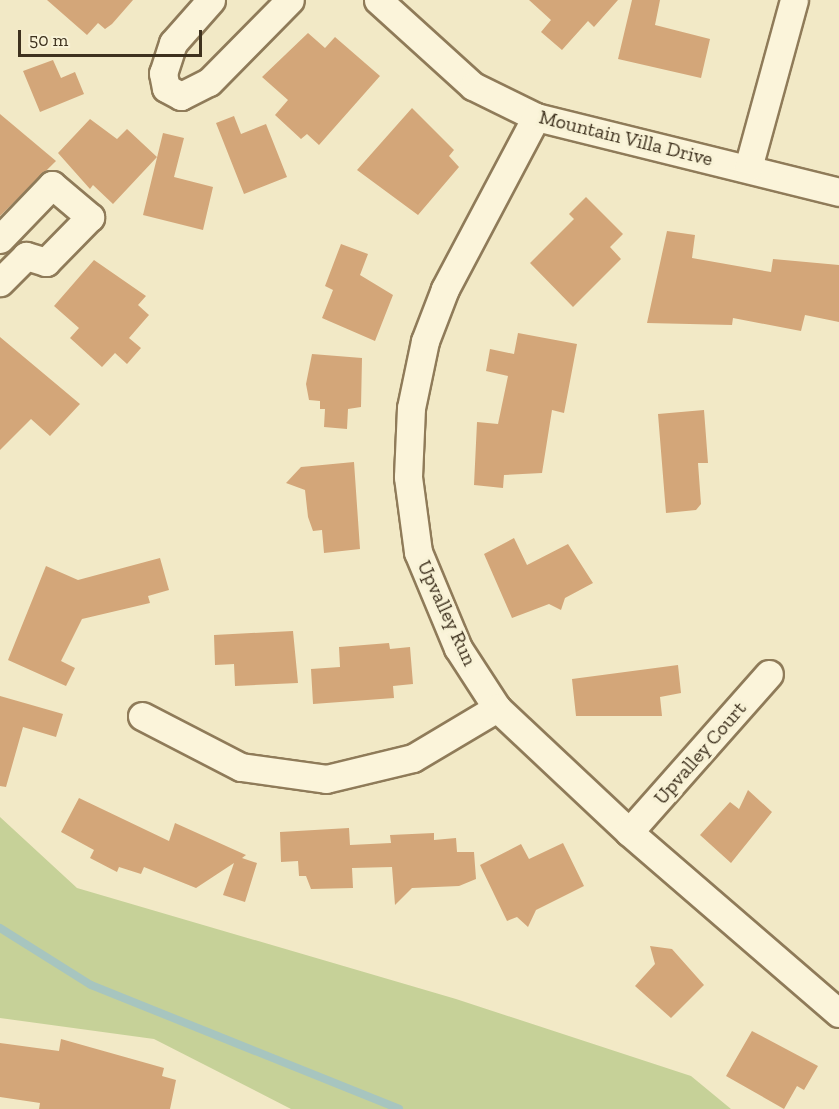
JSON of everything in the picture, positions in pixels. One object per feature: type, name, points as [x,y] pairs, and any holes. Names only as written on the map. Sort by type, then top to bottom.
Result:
[{"type":"street","points":[[211,0],[173,43],[163,73],[166,88],[181,96],[209,82],[290,0]]},
{"type":"street","name":"Mountain Villa Drive","points":[[378,0],[473,86],[536,117],[839,192]]},
{"type":"street","points":[[748,168],[794,0]]},
{"type":"street","name":"Upvalley Run","points":[[536,117],[445,289],[425,341],[411,408],[408,477],[418,552],[458,648],[497,708],[629,832],[839,1012]]},
{"type":"street","points":[[0,239],[52,185],[90,217],[46,262],[26,256],[0,282]]},
{"type":"street","name":"Upvalley Court","points":[[629,832],[769,674]]},
{"type":"street","points":[[142,716],[241,767],[326,779],[413,758],[497,708]]},
{"type":"green space","points":[[0,817],[77,888],[456,999],[691,1076],[731,1109],[291,1109],[154,1039],[0,1018]]},
{"type":"building","points":[[47,0],[133,0],[112,24],[105,29],[98,23],[87,35]]},
{"type":"building","points":[[529,0],[618,0],[594,27],[588,21],[562,50],[541,32],[551,20]]},
{"type":"building","points":[[632,0],[660,0],[655,25],[710,39],[701,78],[618,59]]},
{"type":"building","points":[[308,33],[325,48],[335,37],[380,76],[319,145],[307,134],[301,139],[275,115],[288,100],[262,77]]},
{"type":"building","points":[[53,60],[61,78],[75,72],[84,94],[40,112],[23,71]]},
{"type":"building","points":[[412,108],[454,150],[449,156],[459,167],[418,215],[357,170]]},
{"type":"building","points":[[0,114],[56,161],[0,216]]},
{"type":"building","points":[[234,116],[241,134],[266,124],[287,177],[244,194],[216,123]]},
{"type":"building","points":[[90,119],[117,139],[127,129],[157,157],[113,204],[93,185],[90,189],[58,153]]},
{"type":"building","points":[[163,133],[184,138],[174,177],[213,187],[203,230],[143,215]]},
{"type":"building","points":[[586,197],[623,234],[610,247],[621,259],[573,307],[530,263],[574,219],[569,214]]},
{"type":"building","points":[[667,231],[695,235],[692,258],[771,272],[773,259],[839,265],[839,322],[805,315],[801,331],[733,318],[732,325],[647,323]]},
{"type":"building","points":[[341,244],[368,254],[360,275],[393,295],[375,341],[322,318],[333,290],[325,286]]},
{"type":"building","points":[[94,260],[146,296],[138,305],[149,315],[129,338],[141,348],[127,364],[115,353],[102,367],[70,338],[79,328],[54,306]]},
{"type":"building","points":[[518,333],[577,344],[564,413],[552,410],[542,473],[504,475],[503,488],[474,485],[477,422],[498,424],[508,376],[486,371],[490,349],[514,354]]},
{"type":"building","points":[[0,337],[80,404],[50,436],[31,419],[0,450]]},
{"type":"building","points":[[312,354],[362,358],[361,407],[348,409],[347,429],[324,427],[325,409],[320,409],[320,401],[309,400],[306,384]]},
{"type":"building","points":[[704,410],[708,463],[698,463],[701,504],[696,510],[666,513],[658,414]]},
{"type":"building","points":[[354,462],[360,549],[324,553],[322,530],[313,531],[308,517],[305,490],[286,483],[301,467]]},
{"type":"building","points":[[514,538],[527,565],[568,544],[593,583],[565,598],[561,610],[549,604],[512,618],[484,554]]},
{"type":"building","points":[[160,558],[169,590],[148,596],[150,603],[82,619],[61,661],[75,668],[66,686],[8,660],[46,566],[78,580]]},
{"type":"building","points":[[293,631],[298,683],[235,686],[234,664],[215,665],[214,635]]},
{"type":"building","points":[[389,643],[390,649],[410,647],[413,684],[393,686],[394,698],[313,704],[311,669],[340,667],[339,647]]},
{"type":"building","points":[[678,665],[681,693],[660,697],[662,716],[576,716],[572,679]]},
{"type":"building","points":[[0,696],[63,714],[56,737],[23,727],[6,787],[0,786]]},
{"type":"building","points":[[748,790],[772,812],[731,863],[700,835],[730,802],[739,809]]},
{"type":"building","points":[[79,798],[169,841],[175,823],[246,855],[242,858],[257,863],[245,902],[223,895],[234,863],[196,888],[144,867],[141,874],[119,867],[117,872],[90,858],[94,850],[61,832]]},
{"type":"building","points":[[349,828],[350,845],[391,843],[390,835],[434,833],[434,840],[456,838],[457,852],[474,852],[476,879],[459,886],[412,888],[395,905],[392,867],[352,868],[353,888],[311,889],[306,876],[299,876],[298,861],[281,862],[280,832]]},
{"type":"building","points":[[563,843],[584,886],[536,910],[528,927],[517,917],[507,921],[480,865],[521,844],[529,859]]},
{"type":"building","points":[[650,946],[672,949],[704,985],[671,1018],[635,986],[655,964]]},
{"type":"building","points":[[752,1031],[818,1066],[804,1090],[797,1086],[784,1109],[726,1076]]},
{"type":"building","points":[[61,1039],[164,1068],[162,1076],[176,1080],[170,1109],[39,1109],[40,1103],[0,1097],[0,1043],[59,1051]]},
{"type":"waterway","points":[[0,928],[91,985],[399,1109]]}]
